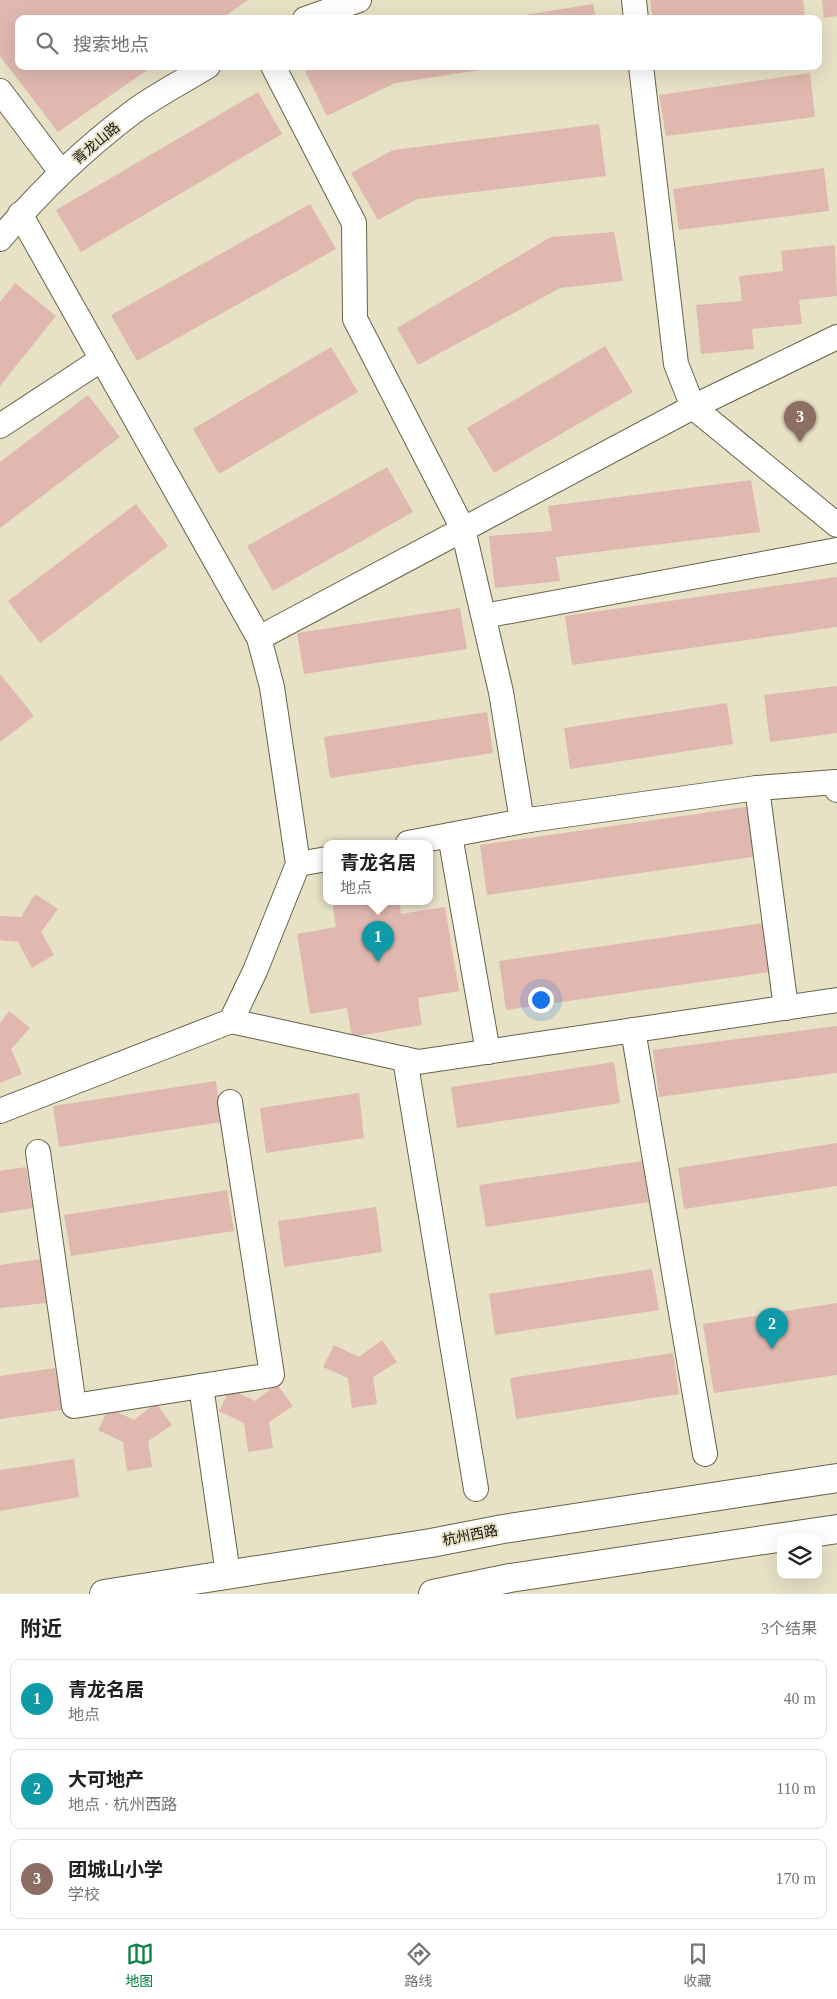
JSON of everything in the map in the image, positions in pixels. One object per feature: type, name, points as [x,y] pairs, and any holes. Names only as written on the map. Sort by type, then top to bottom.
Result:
[{"type":"main road","name":"杭州西路","points":[[104,1594],[421,1544],[502,1529],[837,1478]]},
{"type":"main road","points":[[434,1594],[511,1586],[837,1529]]},
{"type":"street","points":[[316,15],[359,0]]},
{"type":"street","points":[[634,0],[636,15]]},
{"type":"street","name":"青龙山路","points":[[0,239],[20,214],[62,172],[134,112],[202,70]]},
{"type":"street","points":[[275,70],[354,223],[355,319],[463,529],[502,692],[522,821],[757,788],[836,782],[837,790]]},
{"type":"street","points":[[641,70],[676,364],[694,407],[837,525]]},
{"type":"street","points":[[0,91],[62,172]]},
{"type":"street","points":[[20,214],[259,638],[272,687],[298,864],[255,972],[231,1021]]},
{"type":"street","points":[[259,638],[694,407],[837,337]]},
{"type":"street","points":[[0,426],[102,359]]},
{"type":"street","points":[[484,616],[837,550]]},
{"type":"street","points":[[757,788],[786,1008]]},
{"type":"street","points":[[424,840],[534,819]]},
{"type":"street","points":[[450,835],[488,1052]]},
{"type":"street","points":[[298,864],[323,860]]},
{"type":"street","points":[[0,1111],[231,1021],[418,1062],[837,1000]]},
{"type":"street","points":[[633,1030],[705,1454]]},
{"type":"street","points":[[405,1060],[476,1489]]},
{"type":"street","points":[[38,1152],[74,1406],[272,1375],[230,1102]]},
{"type":"street","points":[[201,1386],[228,1574]]},
{"type":"building","points":[[0,0],[248,0],[227,15],[15,15],[15,70],[147,70],[58,132],[0,56]]},
{"type":"building","points":[[650,0],[803,0],[805,15],[652,15]]},
{"type":"building","points":[[822,0],[837,0],[837,16],[824,18]]},
{"type":"building","points":[[593,4],[595,15],[525,15]]},
{"type":"building","points":[[480,70],[395,83],[327,116],[305,71]]},
{"type":"building","points":[[810,73],[815,117],[666,136],[659,95]]},
{"type":"building","points":[[258,92],[282,134],[81,252],[56,210]]},
{"type":"building","points":[[599,124],[606,176],[417,199],[378,220],[351,173],[393,150]]},
{"type":"building","points":[[824,168],[829,211],[679,230],[673,189]]},
{"type":"building","points":[[310,204],[336,249],[137,361],[111,315]]},
{"type":"building","points":[[614,232],[623,281],[560,288],[418,365],[397,328],[551,237]]},
{"type":"building","points":[[835,245],[837,296],[799,300],[802,324],[752,329],[754,349],[701,354],[696,305],[742,301],[739,276],[783,271],[781,251]]},
{"type":"building","points":[[15,283],[56,316],[0,386],[0,302]]},
{"type":"building","points":[[605,346],[633,392],[494,473],[467,428]]},
{"type":"building","points":[[331,347],[358,392],[219,474],[193,429]]},
{"type":"building","points":[[88,395],[120,437],[0,528],[0,462]]},
{"type":"building","points":[[387,467],[413,512],[273,591],[247,546]]},
{"type":"building","points":[[751,480],[760,532],[556,557],[560,581],[495,588],[489,536],[552,531],[548,506]]},
{"type":"building","points":[[136,504],[168,546],[40,643],[8,601]]},
{"type":"building","points":[[837,577],[837,627],[572,665],[565,616]]},
{"type":"building","points":[[460,608],[467,649],[304,674],[297,633]]},
{"type":"building","points":[[0,676],[34,716],[0,742]]},
{"type":"building","points":[[837,686],[837,733],[770,742],[764,695]]},
{"type":"building","points":[[727,703],[733,744],[570,769],[564,728]]},
{"type":"building","points":[[487,712],[493,753],[330,778],[324,737]]},
{"type":"building","points":[[752,806],[759,856],[487,895],[480,845]]},
{"type":"building","points":[[35,894],[58,909],[41,932],[54,955],[32,968],[18,942],[0,940],[0,916],[21,917]]},
{"type":"building","points":[[333,905],[400,905],[401,914],[445,907],[459,991],[418,998],[422,1025],[352,1037],[347,1008],[310,1014],[297,934],[336,927]]},
{"type":"building","points":[[771,922],[777,971],[506,1010],[499,961]]},
{"type":"building","points":[[9,1011],[30,1028],[11,1049],[22,1074],[0,1083],[0,1023]]},
{"type":"building","points":[[837,1026],[837,1073],[659,1097],[653,1050]]},
{"type":"building","points":[[614,1062],[620,1103],[457,1128],[451,1087]]},
{"type":"building","points":[[216,1081],[222,1122],[59,1147],[53,1106]]},
{"type":"building","points":[[359,1093],[364,1138],[266,1153],[260,1108]]},
{"type":"building","points":[[837,1143],[837,1186],[684,1209],[678,1168]]},
{"type":"building","points":[[642,1161],[649,1202],[486,1227],[479,1185]]},
{"type":"building","points":[[26,1167],[33,1208],[0,1213],[0,1171]]},
{"type":"building","points":[[227,1190],[234,1231],[71,1256],[64,1215]]},
{"type":"building","points":[[376,1207],[382,1252],[284,1267],[278,1221]]},
{"type":"building","points":[[41,1259],[46,1303],[0,1308],[0,1265]]},
{"type":"building","points":[[652,1269],[659,1310],[495,1335],[489,1294]]},
{"type":"building","points":[[837,1303],[837,1375],[714,1393],[703,1324]]},
{"type":"building","points":[[382,1340],[397,1362],[373,1377],[377,1404],[352,1408],[348,1378],[323,1367],[334,1345],[359,1357]]},
{"type":"building","points":[[673,1353],[679,1394],[516,1419],[510,1378]]},
{"type":"building","points":[[55,1368],[62,1410],[0,1419],[0,1376]]},
{"type":"building","points":[[277,1384],[293,1406],[269,1422],[273,1448],[248,1452],[244,1423],[219,1411],[230,1389],[255,1401]]},
{"type":"building","points":[[156,1403],[172,1425],[148,1441],[152,1467],[127,1471],[123,1442],[98,1430],[109,1408],[134,1420]]},
{"type":"building","points":[[74,1459],[79,1497],[0,1511],[0,1470]]},
{"type":"place","name":"团城山小学","points":[[800,442]]},
{"type":"place","name":"青龙名居","points":[[378,962]]},
{"type":"place","name":"大可地产","points":[[772,1349]]}]
